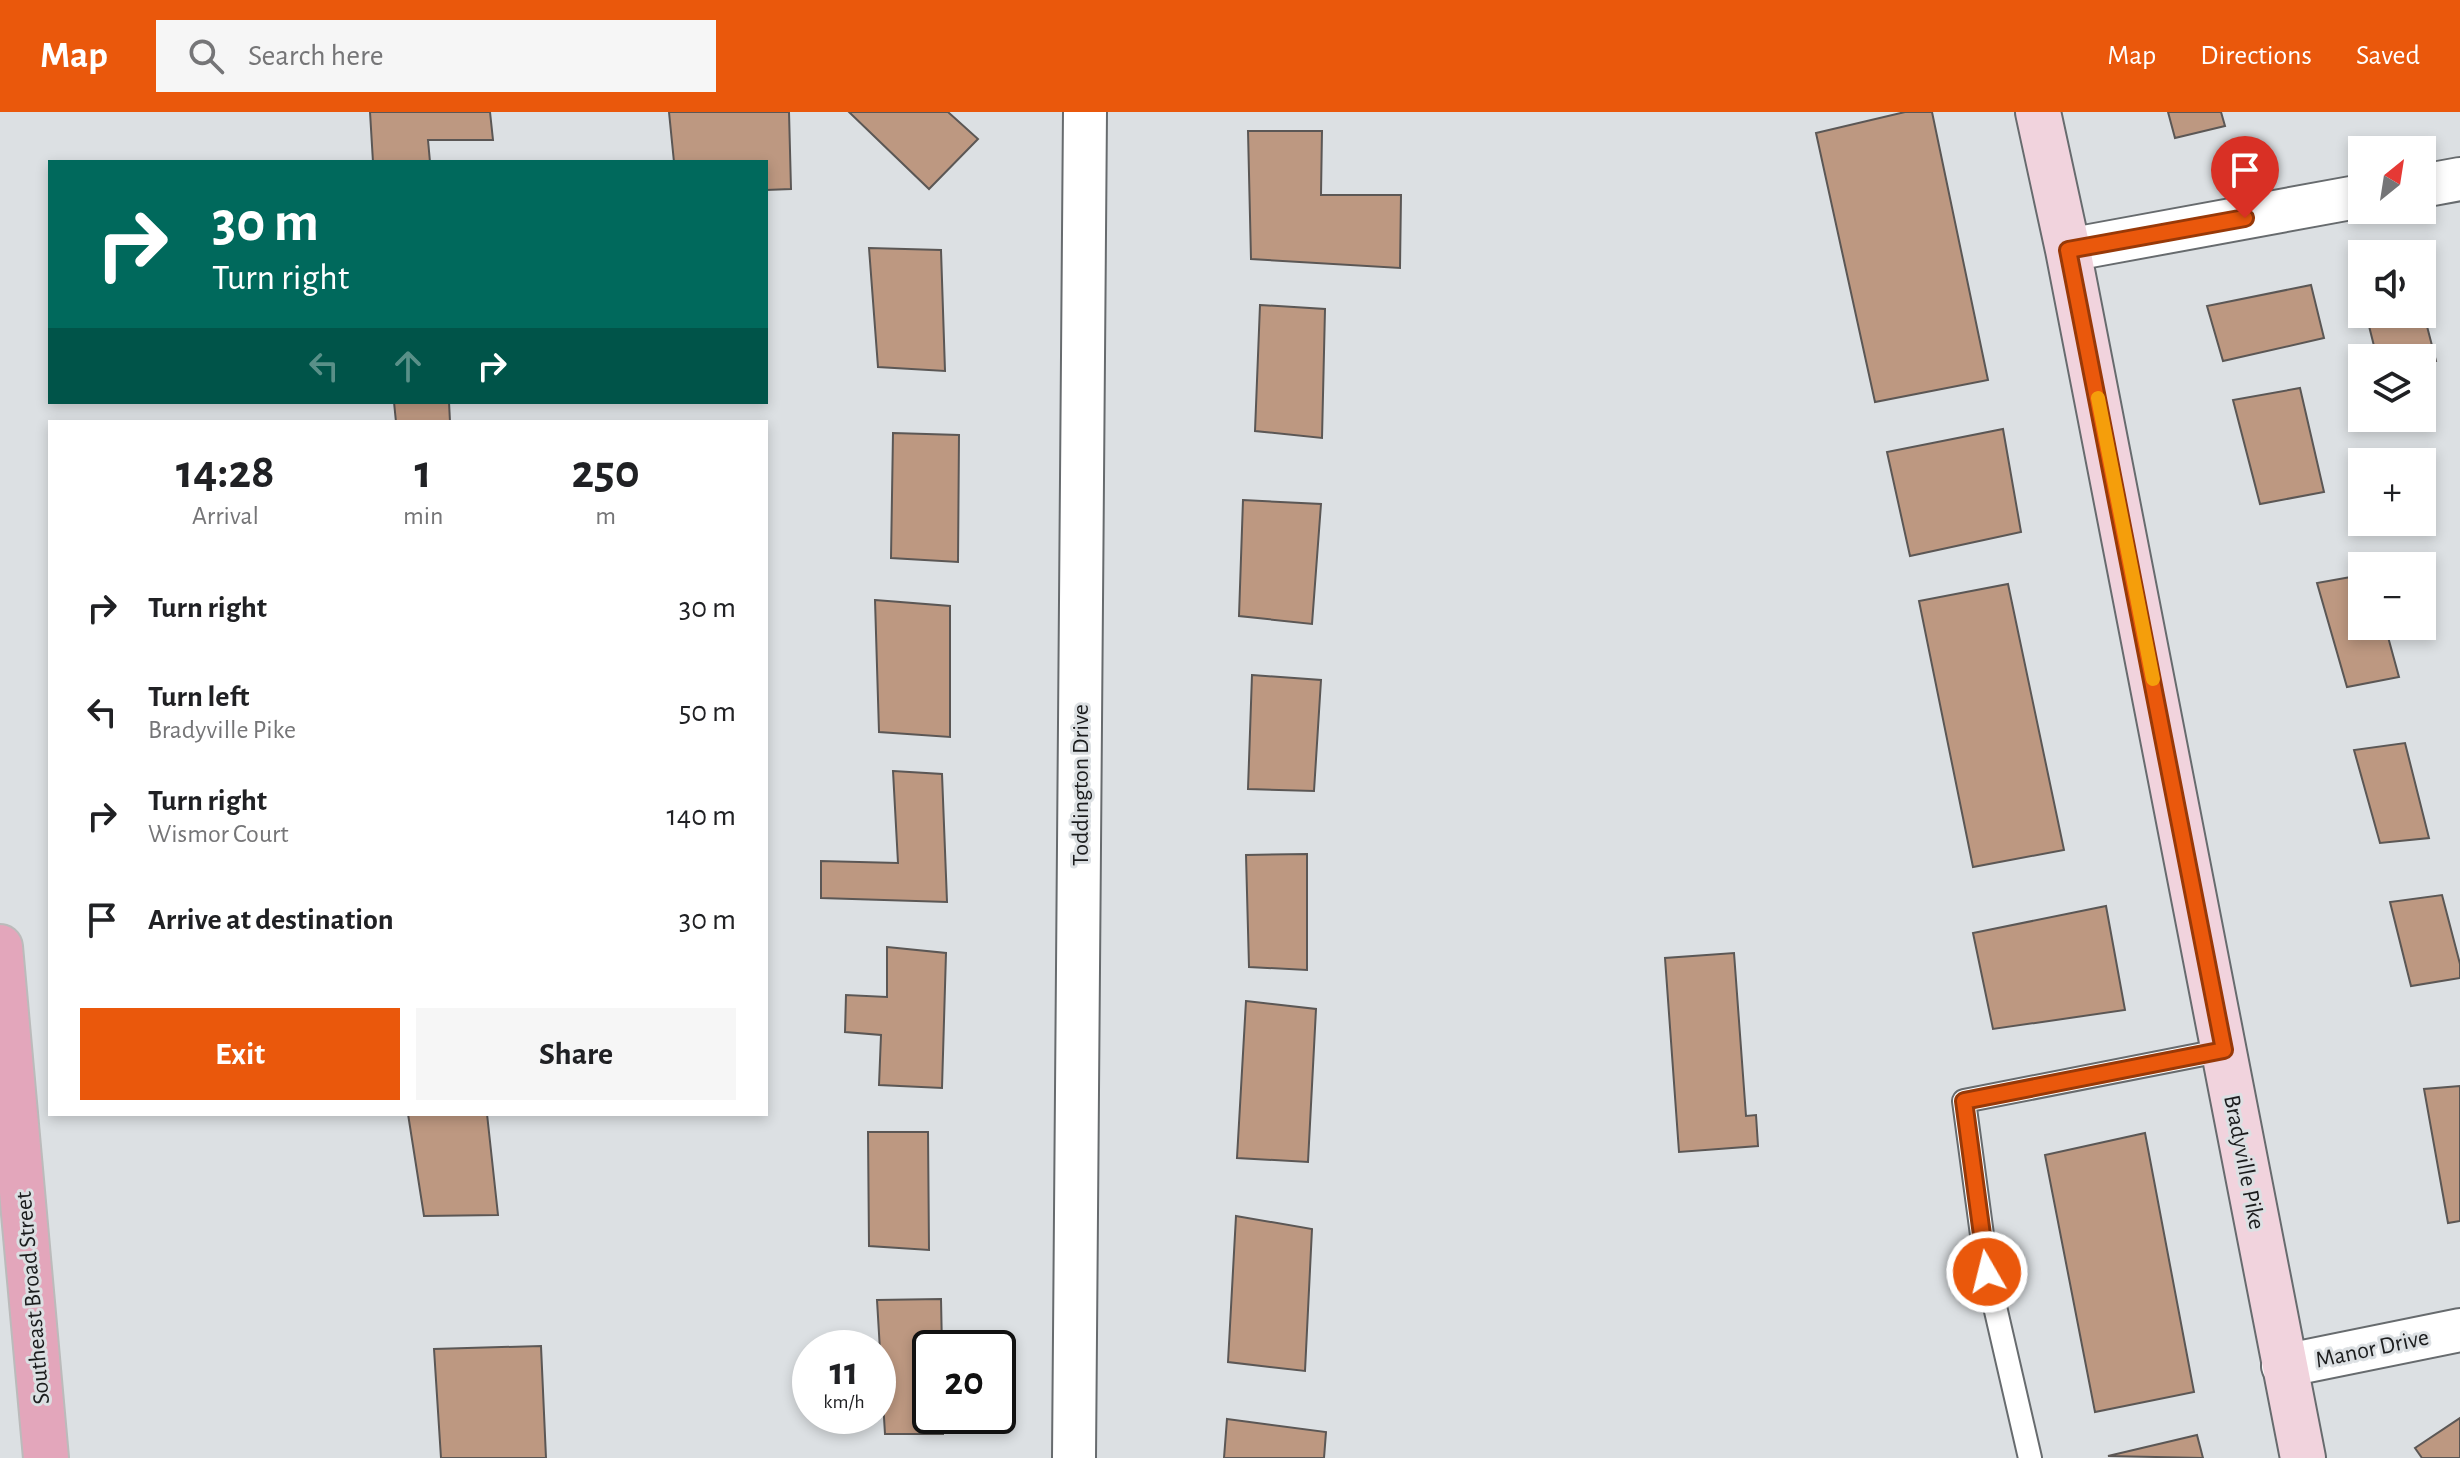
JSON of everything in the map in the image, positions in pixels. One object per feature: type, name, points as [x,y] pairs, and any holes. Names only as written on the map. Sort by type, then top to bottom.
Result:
[{"type":"main road","name":"Bradyville Pike","points":[[2038,112],[2068,250],[2303,1458]]},
{"type":"main road","name":"Southeast Broad Street","points":[[0,947],[46,1458]]},
{"type":"street","name":"Toddington Drive","points":[[1074,1458],[1085,112]]},
{"type":"street","points":[[2436,183],[2460,179]]},
{"type":"street","points":[[2068,250],[2348,199]]},
{"type":"street","name":"Manor Drive","points":[[2283,1366],[2460,1330]]},
{"type":"lane","points":[[2030,1458],[1987,1272],[1964,1101],[2224,1050]]},
{"type":"building","points":[[370,112],[490,112],[493,140],[428,140],[430,160],[373,160]]},
{"type":"building","points":[[669,112],[789,112],[791,189],[768,190],[768,160],[674,160]]},
{"type":"building","points":[[849,112],[948,112],[978,139],[929,189]]},
{"type":"building","points":[[1905,112],[1932,112],[1988,380],[1875,402],[1816,133]]},
{"type":"building","points":[[2168,112],[2221,112],[2225,126],[2175,138]]},
{"type":"building","points":[[1248,131],[1322,131],[1321,195],[1401,195],[1400,268],[1251,259]]},
{"type":"building","points":[[869,248],[941,250],[945,371],[878,367]]},
{"type":"building","points":[[2311,285],[2324,338],[2223,361],[2207,306]]},
{"type":"building","points":[[1260,305],[1325,309],[1322,438],[1255,431]]},
{"type":"building","points":[[2370,328],[2427,328],[2432,344],[2374,344]]},
{"type":"building","points":[[2300,388],[2324,492],[2260,504],[2233,400]]},
{"type":"building","points":[[394,404],[449,404],[450,420],[396,420]]},
{"type":"building","points":[[2003,429],[2021,532],[1910,556],[1887,452]]},
{"type":"building","points":[[893,433],[959,435],[958,562],[891,558]]},
{"type":"building","points":[[1243,500],[1321,504],[1312,624],[1239,616]]},
{"type":"building","points":[[2348,577],[2348,640],[2389,640],[2399,677],[2347,687],[2317,583]]},
{"type":"building","points":[[2008,584],[2064,850],[1973,867],[1919,601]]},
{"type":"building","points":[[875,600],[950,606],[950,737],[879,732]]},
{"type":"building","points":[[1252,675],[1321,680],[1314,791],[1248,789]]},
{"type":"building","points":[[2405,743],[2429,838],[2380,843],[2354,750]]},
{"type":"building","points":[[893,771],[942,774],[947,902],[821,898],[821,861],[898,863]]},
{"type":"building","points":[[1307,854],[1307,970],[1249,967],[1246,855]]},
{"type":"building","points":[[2442,895],[2460,964],[2460,978],[2411,986],[2390,902]]},
{"type":"building","points":[[2106,906],[2125,1010],[1993,1029],[1973,933]]},
{"type":"building","points":[[887,947],[946,953],[942,1088],[879,1085],[881,1035],[845,1032],[846,995],[887,997]]},
{"type":"building","points":[[1734,953],[1746,1116],[1756,1115],[1758,1146],[1679,1152],[1665,958]]},
{"type":"building","points":[[1246,1001],[1316,1009],[1308,1162],[1237,1158]]},
{"type":"building","points":[[2460,1086],[2460,1221],[2448,1223],[2424,1089]]},
{"type":"building","points":[[408,1116],[487,1116],[498,1215],[424,1216]]},
{"type":"building","points":[[868,1132],[928,1132],[929,1250],[869,1246]]},
{"type":"building","points":[[2145,1133],[2194,1392],[2095,1412],[2045,1155]]},
{"type":"building","points":[[1236,1216],[1312,1229],[1305,1371],[1228,1362]]},
{"type":"building","points":[[941,1299],[942,1330],[912,1330],[912,1434],[896,1434],[896,1330],[879,1330],[877,1300]]},
{"type":"building","points":[[541,1346],[546,1458],[441,1458],[434,1349]]},
{"type":"building","points":[[2460,1418],[2460,1458],[2422,1458],[2415,1448]]},
{"type":"building","points":[[1227,1419],[1326,1432],[1324,1458],[1224,1458]]},
{"type":"building","points":[[2197,1435],[2203,1458],[2108,1456]]},
{"type":"slow traffic","points":[[2098,398],[2153,679]]},
{"type":"route","points":[[1987,1272],[1964,1101],[2224,1050],[2068,250],[2245,218]]}]
